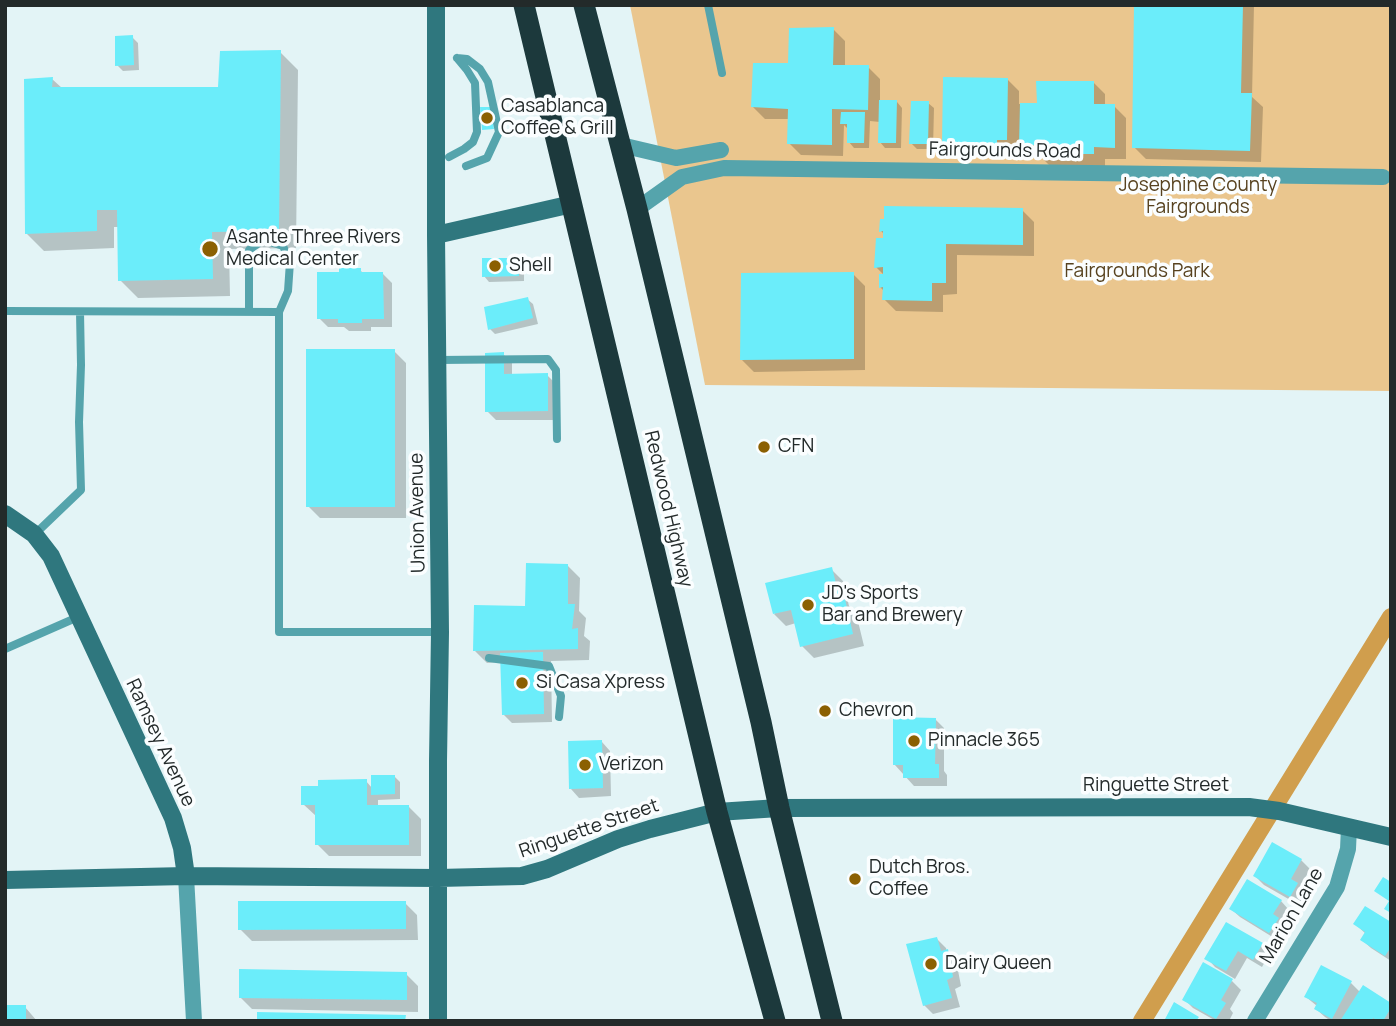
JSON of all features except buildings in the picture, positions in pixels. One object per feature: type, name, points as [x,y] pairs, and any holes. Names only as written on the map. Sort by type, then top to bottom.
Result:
[{"type":"highway","name":"Redwood Highway","points":[[524,5],[718,812],[775,1021]]},
{"type":"highway","name":"Redwood Highway","points":[[586,9],[637,209],[832,1021]]},
{"type":"street","name":"Union Avenue","points":[[436,5],[440,632],[438,1021]]},
{"type":"street","points":[[621,145],[676,158],[720,150]]},
{"type":"street","name":"Fairgrounds Road","points":[[637,209],[682,177],[724,168],[1383,177]]},
{"type":"street","points":[[436,234],[572,204]]},
{"type":"street","name":"Ramsey Avenue","points":[[5,514],[34,534],[51,556],[173,818],[182,848],[186,876],[194,1021]]},
{"type":"street","name":"Ringuette Street","points":[[5,880],[186,876],[522,876],[547,869],[649,829],[718,812],[779,807],[1222,806],[1279,811],[1391,837]]},
{"type":"street","name":"Marion Lane","points":[[1263,1018],[1337,887],[1348,849],[1349,827]]},
{"type":"lane","points":[[708,5],[722,73]]},
{"type":"lane","points":[[449,157],[473,142],[477,132],[475,83],[457,58],[467,59],[480,69],[488,82],[499,132],[487,158],[466,166]]},
{"type":"lane","points":[[249,312],[249,250],[263,240],[283,246],[290,262],[288,291],[279,312],[279,632],[440,632]]},
{"type":"lane","points":[[5,311],[279,312]]},
{"type":"lane","points":[[34,534],[81,490],[80,312]]},
{"type":"lane","points":[[438,360],[548,359],[556,370],[557,439]]},
{"type":"lane","points":[[5,649],[78,617]]},
{"type":"lane","points":[[489,658],[549,666],[561,696],[559,718]]},
{"type":"green space","name":"Josephine County Fairgrounds","points":[[630,5],[1391,5],[1391,391],[705,385]]},
{"type":"waterway","points":[[1142,1021],[1391,617]]},
{"type":"place","name":"Casablanca Coffee & Grill","points":[[487,118]]},
{"type":"place","name":"Asante Three Rivers Medical Center","points":[[210,249]]},
{"type":"place","name":"Shell","points":[[495,266]]},
{"type":"place","name":"CFN","points":[[764,447]]},
{"type":"place","name":"JD's Sports Bar and Brewery","points":[[808,605]]},
{"type":"place","name":"Si Casa Xpress","points":[[522,683]]},
{"type":"place","name":"Chevron","points":[[825,711]]},
{"type":"place","name":"Pinnacle 365","points":[[914,741]]},
{"type":"place","name":"Verizon","points":[[585,765]]},
{"type":"place","name":"Dutch Bros. Coffee","points":[[855,879]]},
{"type":"place","name":"Dairy Queen","points":[[931,964]]},
{"type":"park label","name":"Fairgrounds Park","points":[[1137,272]]}]
